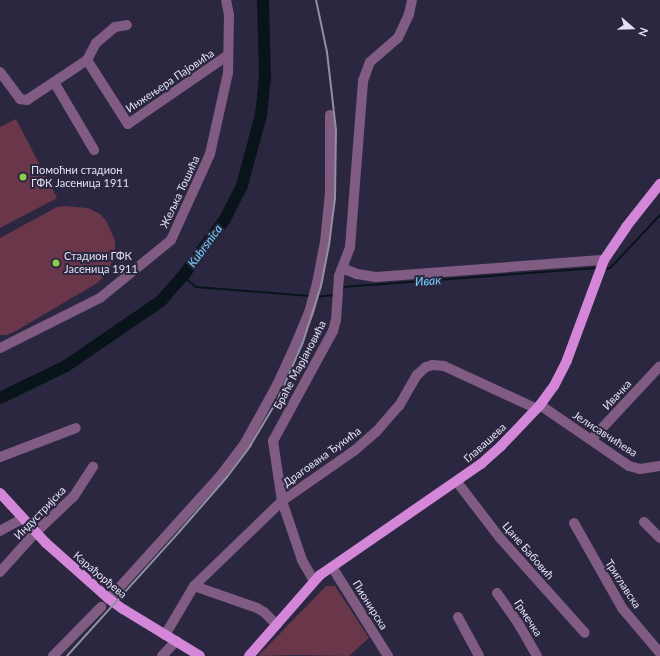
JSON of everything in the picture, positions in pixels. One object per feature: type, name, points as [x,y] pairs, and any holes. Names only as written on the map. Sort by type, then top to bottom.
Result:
[{"type":"main road","name":"Главашева","points":[[249,656],[314,581],[332,567],[457,482],[494,453],[538,407],[554,386],[567,360],[603,262],[626,227],[660,184]]},
{"type":"main road","name":"Карађорђева","points":[[0,493],[36,533],[77,572],[109,599],[200,656]]},
{"type":"street","name":"Жељка Тошића","points":[[0,348],[100,298],[171,240],[210,154],[228,72],[229,15],[226,0]]},
{"type":"street","name":"Браће Марјановића","points":[[314,581],[302,560],[282,501],[273,441],[333,331],[338,306],[339,276],[350,247],[363,81],[370,62],[398,38],[409,14],[412,0]]},
{"type":"street","points":[[0,72],[20,99],[27,100],[87,60],[96,43],[115,27],[127,25]]},
{"type":"street","name":"Инжењера Пајовића","points":[[87,60],[128,124],[228,55]]},
{"type":"street","points":[[54,82],[94,150]]},
{"type":"street","name":"Браће Марјановића","points":[[109,599],[221,475],[244,445],[277,385],[309,313],[317,283],[325,242],[330,193],[330,115]]},
{"type":"street","points":[[342,268],[357,274],[376,276],[603,262]]},
{"type":"street","name":"Драгована Ђукића","points":[[165,635],[194,586],[282,501],[355,450],[376,432],[399,406],[417,375],[426,367],[433,365],[444,366],[538,407]]},
{"type":"street","name":"Ивачка","points":[[591,440],[660,366]]},
{"type":"street","name":"Јелисавчићева","points":[[538,407],[629,466],[640,469],[660,466]]},
{"type":"street","points":[[0,457],[76,428]]},
{"type":"street","name":"Индустријска","points":[[0,572],[36,533],[74,496],[93,467]]},
{"type":"street","name":"Цане Бабовић","points":[[457,482],[500,538],[585,633]]},
{"type":"street","points":[[0,531],[22,519]]},
{"type":"street","points":[[644,522],[660,538]]},
{"type":"street","name":"Триглавска","points":[[574,523],[622,608],[660,654]]},
{"type":"street","name":"Пионирска","points":[[332,567],[388,656]]},
{"type":"street","points":[[194,586],[257,608],[264,612],[277,625]]},
{"type":"street","name":"Грмечка","points":[[497,593],[518,623],[537,656]]},
{"type":"street","points":[[53,656],[101,607]]},
{"type":"street","points":[[458,617],[479,656]]},
{"type":"street","points":[[162,656],[176,642]]},
{"type":"shaded area","name":"Помоћни стадион ГФК Јасеница 1911","points":[[16,119],[57,198],[0,228],[0,127]]},
{"type":"shaded area","name":"Стадион ГФК Јасеница 1911","points":[[65,206],[88,208],[100,214],[107,222],[115,241],[115,255],[108,271],[99,282],[14,332],[7,335],[0,335],[0,238],[57,207]]},
{"type":"shaded area","points":[[326,586],[335,586],[369,638],[349,656],[258,656]]},
{"type":"waterway","name":"Kubrsnica","points":[[0,398],[66,366],[161,301],[183,276],[225,219],[242,185],[261,115],[265,77],[263,0]]},
{"type":"waterway","name":"Ивак","points":[[604,269],[610,268],[660,215]]},
{"type":"waterway","name":"Ивак","points":[[343,289],[343,287],[597,268]]},
{"type":"waterway","name":"Ивак","points":[[183,276],[196,287],[310,296]]},
{"type":"waterway","name":"Ивак","points":[[316,297],[334,295]]},
{"type":"railway","points":[[67,656],[227,477],[250,446],[278,399],[303,342],[321,286],[329,245],[335,198],[336,130],[327,52],[316,0]]},
{"type":"place","name":"Помоћни стадион ГФК Јасеница 1911","points":[[23,177]]},
{"type":"place","name":"Стадион ГФК Јасеница 1911","points":[[56,263]]}]
